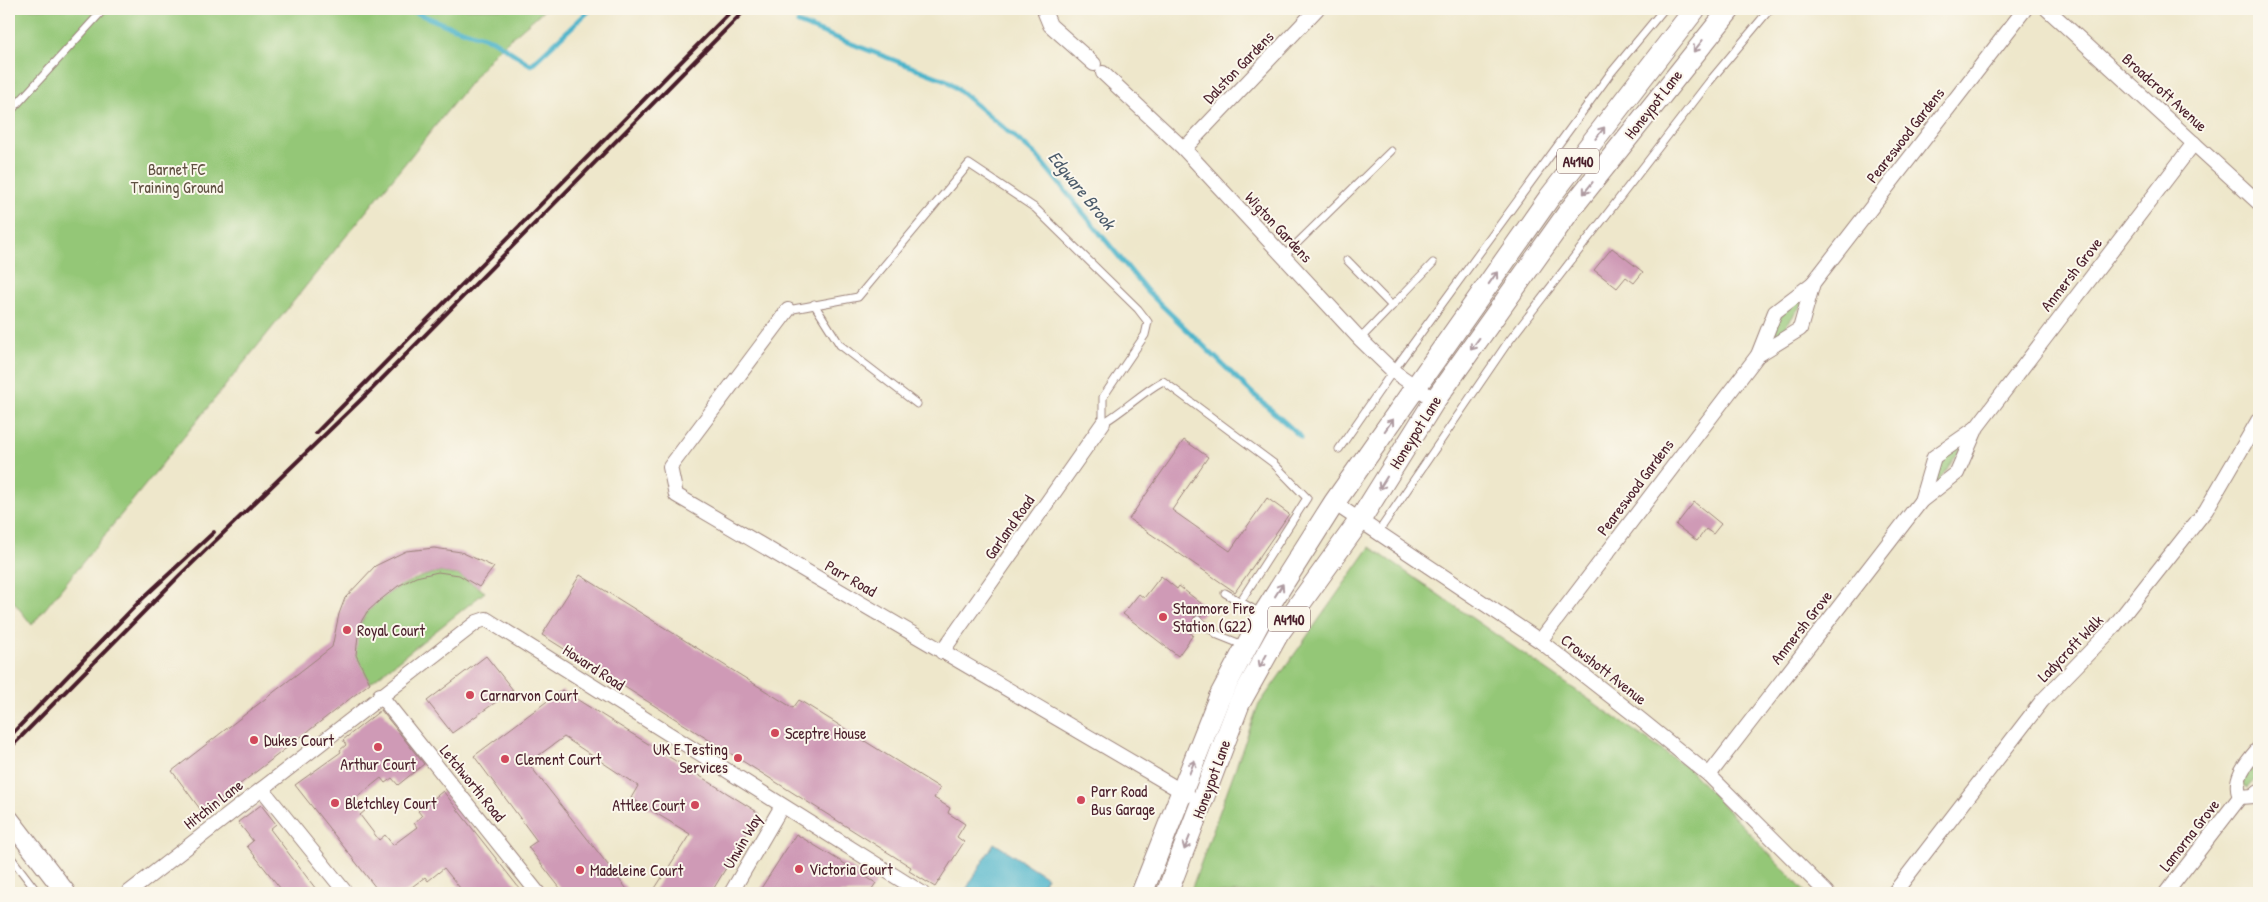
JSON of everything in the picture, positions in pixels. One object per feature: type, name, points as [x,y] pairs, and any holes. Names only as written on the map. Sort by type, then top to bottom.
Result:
[{"type":"main road","name":"Honeypot Lane","points":[[1142,893],[1219,698],[1263,615],[1334,503],[1549,198],[1695,9]]},
{"type":"main road","name":"Honeypot Lane","points":[[1167,893],[1204,801],[1239,704],[1283,627],[1360,520],[1435,400],[1570,210],[1730,9]]},
{"type":"main road","points":[[12,831],[66,893]]},
{"type":"street","name":"Dalston Gardens","points":[[1184,149],[1317,9]]},
{"type":"street","name":"Peareswood Gardens","points":[[1540,641],[1758,355],[1776,312],[1813,283],[2025,9]]},
{"type":"street","name":"Broadcroft Avenue","points":[[2046,9],[2259,202]]},
{"type":"street","name":"Wigton Gardens","points":[[1046,11],[1050,25],[1184,149],[1360,339],[1393,370],[1435,400]]},
{"type":"street","name":"Anmersh Grove","points":[[1709,775],[1921,501],[1957,473],[1977,427],[2194,143]]},
{"type":"street","name":"Peareswood Gardens","points":[[1758,355],[1800,329],[1813,283]]},
{"type":"street","name":"Parr Road","points":[[788,310],[670,467],[676,495],[1182,793],[1204,801]]},
{"type":"street","name":"Ladycroft Walk","points":[[1894,893],[2042,701],[2112,629],[2206,510],[2259,418]]},
{"type":"street","name":"Garland Road","points":[[942,652],[1104,423]]},
{"type":"street","name":"Anmersh Grove","points":[[1921,501],[1934,457],[1977,427]]},
{"type":"street","name":"Crowshott Avenue","points":[[1334,503],[1379,531],[1540,641],[1709,775],[1827,893]]},
{"type":"street","name":"Howard Road","points":[[262,788],[380,695],[477,622],[486,619],[922,893]]},
{"type":"street","name":"Letchworth Road","points":[[380,695],[538,893]]},
{"type":"street","name":"Lamorna Grove","points":[[2240,797],[2238,777],[2259,748]]},
{"type":"street","name":"Hitchin Lane","points":[[128,893],[262,788],[346,893]]},
{"type":"street","name":"Lamorna Grove","points":[[2166,893],[2240,797],[2253,796],[2259,792]]},
{"type":"street","name":"Unwin Way","points":[[731,893],[782,806]]},
{"type":"lane","points":[[9,112],[104,9]]},
{"type":"lane","points":[[1339,449],[1393,370],[1610,74],[1664,9]]},
{"type":"lane","points":[[1379,531],[1506,345],[1709,82],[1770,9]]},
{"type":"lane","points":[[1282,257],[1391,151]]},
{"type":"lane","points":[[788,310],[814,304],[858,298],[969,164],[1035,208],[1138,309],[1148,322],[1145,335],[1103,396],[1104,423],[1124,411],[1144,392],[1163,381],[1273,463],[1307,498],[1240,602]]},
{"type":"lane","points":[[1347,260],[1392,306]]},
{"type":"lane","points":[[1360,339],[1433,263]]},
{"type":"lane","points":[[814,304],[840,345],[918,404]]},
{"type":"lane","points":[[1225,593],[1283,627]]},
{"type":"lane","points":[[1198,620],[1218,636],[1245,646]]},
{"type":"lane","points":[[9,855],[38,893]]},
{"type":"green space","name":"Barnet FC Training Ground","points":[[9,9],[545,9],[495,52],[32,625],[9,596]]},
{"type":"green space","points":[[1800,292],[1808,296],[1771,346],[1767,333]]},
{"type":"green space","points":[[1960,439],[1967,440],[1935,486],[1926,483]]},
{"type":"green space","points":[[1370,547],[1689,769],[1806,893],[1190,893],[1258,706]]},
{"type":"green space","points":[[438,572],[459,575],[485,592],[370,683],[356,655],[356,638],[361,623],[369,610],[394,590],[409,582]]},
{"type":"green space","points":[[2259,759],[2259,775],[2247,788],[2243,785],[2244,779]]},
{"type":"water","points":[[994,843],[1047,877],[1038,893],[964,893]]},
{"type":"building","points":[[1612,248],[1643,272],[1634,283],[1626,277],[1617,288],[1594,270]]},
{"type":"building","points":[[1184,440],[1208,457],[1172,510],[1230,551],[1267,498],[1289,514],[1235,592],[1129,519]]},
{"type":"building","points":[[1694,502],[1721,524],[1713,534],[1706,529],[1697,541],[1676,525]]},
{"type":"building","points":[[434,548],[461,552],[494,567],[479,587],[459,575],[438,572],[416,577],[398,586],[379,601],[367,612],[359,625],[356,655],[370,683],[203,813],[172,771],[332,647],[339,614],[345,598],[375,566],[406,551]]},
{"type":"building","name":"Sceptre House","points":[[580,575],[793,708],[799,700],[940,788],[934,798],[950,808],[948,813],[965,824],[957,837],[964,842],[935,887],[909,871],[911,867],[542,635]]},
{"type":"building","name":"Stanmore Fire Station (G22)","points":[[1161,576],[1177,589],[1179,586],[1207,608],[1201,616],[1194,617],[1195,624],[1189,632],[1193,635],[1178,656],[1123,614],[1139,594],[1144,598]]},
{"type":"building","name":"Carnarvon Court","points":[[486,656],[513,690],[452,733],[427,701]]},
{"type":"building","points":[[562,690],[759,813],[711,893],[652,893],[690,834],[631,798],[638,786],[564,737],[528,763],[630,893],[564,893],[528,847],[537,841],[474,756]]},
{"type":"building","name":"Bletchley Court","points":[[381,710],[424,764],[398,785],[392,778],[385,783],[381,778],[356,798],[366,810],[360,815],[379,840],[385,835],[393,845],[417,827],[414,823],[422,816],[418,811],[443,791],[523,893],[464,893],[444,868],[428,881],[425,877],[404,893],[380,893],[295,785],[341,752],[340,750],[346,745],[343,740]]},
{"type":"building","points":[[261,805],[276,824],[270,829],[319,893],[284,893],[247,846],[253,841],[238,822]]},
{"type":"building","name":"Victoria Court","points":[[796,834],[876,883],[869,893],[758,893]]},
{"type":"waterway","name":"Edgware Brook","points":[[407,9],[446,25],[493,40],[531,65],[591,9]]},
{"type":"waterway","name":"Edgware Brook","points":[[798,23],[948,81],[1036,155],[1147,291],[1250,391],[1301,437]]},
{"type":"railway","points":[[316,433],[733,9]]},
{"type":"railway","points":[[9,749],[180,575],[372,389],[746,9]]},
{"type":"railway","points":[[9,737],[141,600],[214,532]]},
{"type":"place","name":"Stanmore Fire Station (G22)","points":[[1163,617]]},
{"type":"place","name":"Royal Court","points":[[347,630]]},
{"type":"place","name":"Carnarvon Court","points":[[470,695]]},
{"type":"place","name":"Sceptre House","points":[[775,733]]},
{"type":"place","name":"Dukes Court","points":[[254,740]]},
{"type":"place","name":"Arthur Court","points":[[378,747]]},
{"type":"place","name":"UK E Testing Services","points":[[738,758]]},
{"type":"place","name":"Clement Court","points":[[505,759]]},
{"type":"place","name":"Parr Road Bus Garage","points":[[1081,800]]},
{"type":"place","name":"Bletchley Court","points":[[335,803]]},
{"type":"place","name":"Attlee Court","points":[[695,805]]},
{"type":"place","name":"Victoria Court","points":[[799,869]]},
{"type":"place","name":"Madeleine Court","points":[[580,870]]}]
